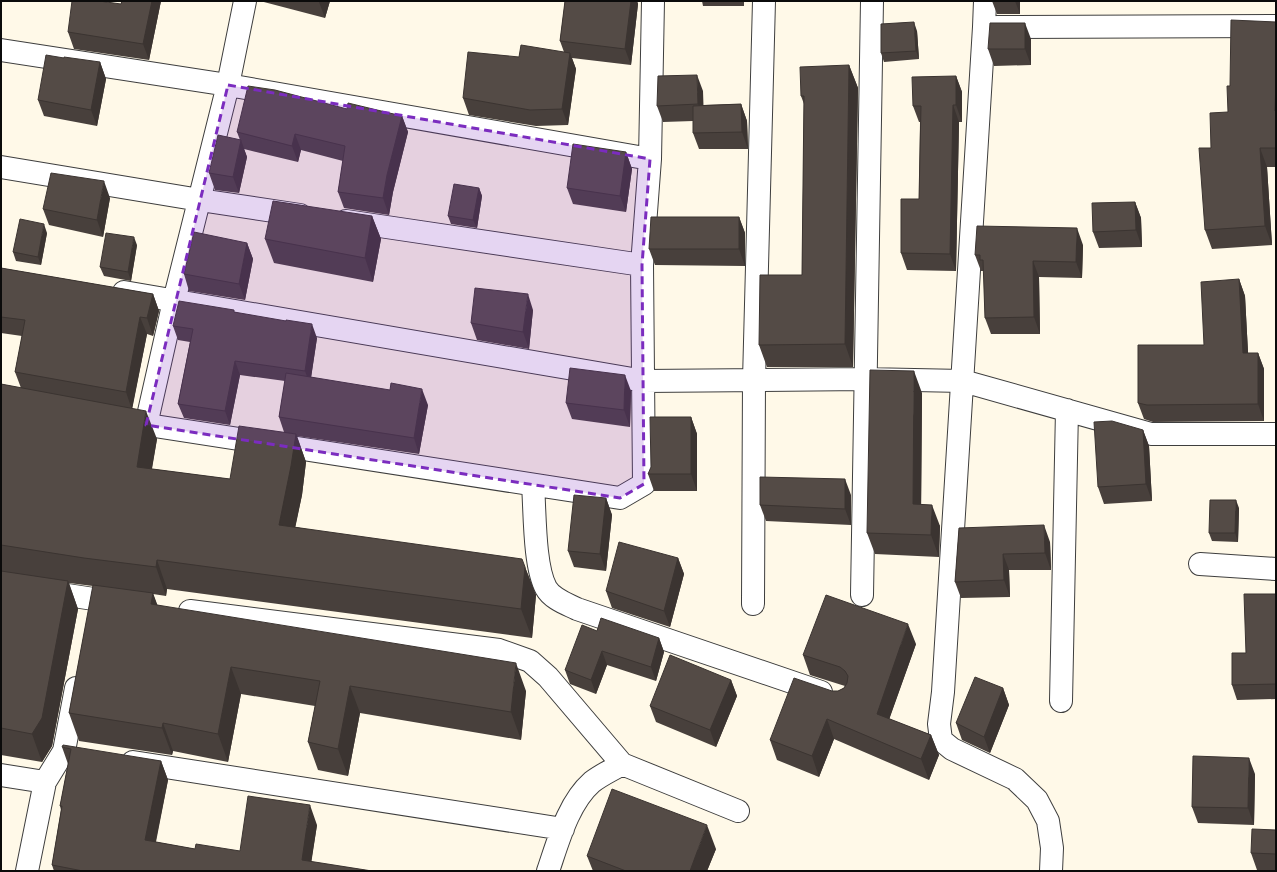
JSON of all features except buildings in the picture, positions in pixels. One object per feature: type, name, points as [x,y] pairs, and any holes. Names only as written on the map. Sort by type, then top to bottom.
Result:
[{"type":"street","points":[[100,417],[620,498],[644,484],[642,265],[650,159],[653,1]]},
{"type":"street","points":[[753,604],[754,380],[764,1]]},
{"type":"street","points":[[862,595],[872,1]]},
{"type":"street","points":[[985,1],[963,381],[943,692],[939,724],[941,740],[952,749],[1015,778],[1037,800],[1048,822],[1052,848],[1051,871]]},
{"type":"street","points":[[146,425],[174,301],[228,85],[240,3]]},
{"type":"street","points":[[984,27],[1276,26]]},
{"type":"street","points":[[1,50],[228,85],[650,159]]},
{"type":"street","points":[[1,167],[200,200],[642,265]]},
{"type":"street","points":[[103,289],[644,381],[865,379],[963,381],[1151,434],[1276,434]]},
{"type":"street","points":[[1061,701],[1067,410]]},
{"type":"street","points":[[534,485],[539,569],[547,589],[560,601],[576,609],[842,699]]},
{"type":"street","points":[[1200,564],[1276,569]]},
{"type":"street","points":[[1,585],[140,605]]},
{"type":"street","points":[[89,622],[93,599]]},
{"type":"street","points":[[171,609],[499,650],[530,662],[548,678],[622,764],[738,811]]},
{"type":"street","points":[[27,871],[45,782],[64,751],[80,667]]},
{"type":"street","points":[[64,751],[87,754]]},
{"type":"street","points":[[110,758],[563,829]]},
{"type":"street","points":[[548,871],[574,803],[592,782],[622,764]]},
{"type":"street","points":[[1,775],[45,782]]},
{"type":"highlighted area","points":[[228,85],[650,159],[642,265],[644,484],[620,498],[146,425]]}]
